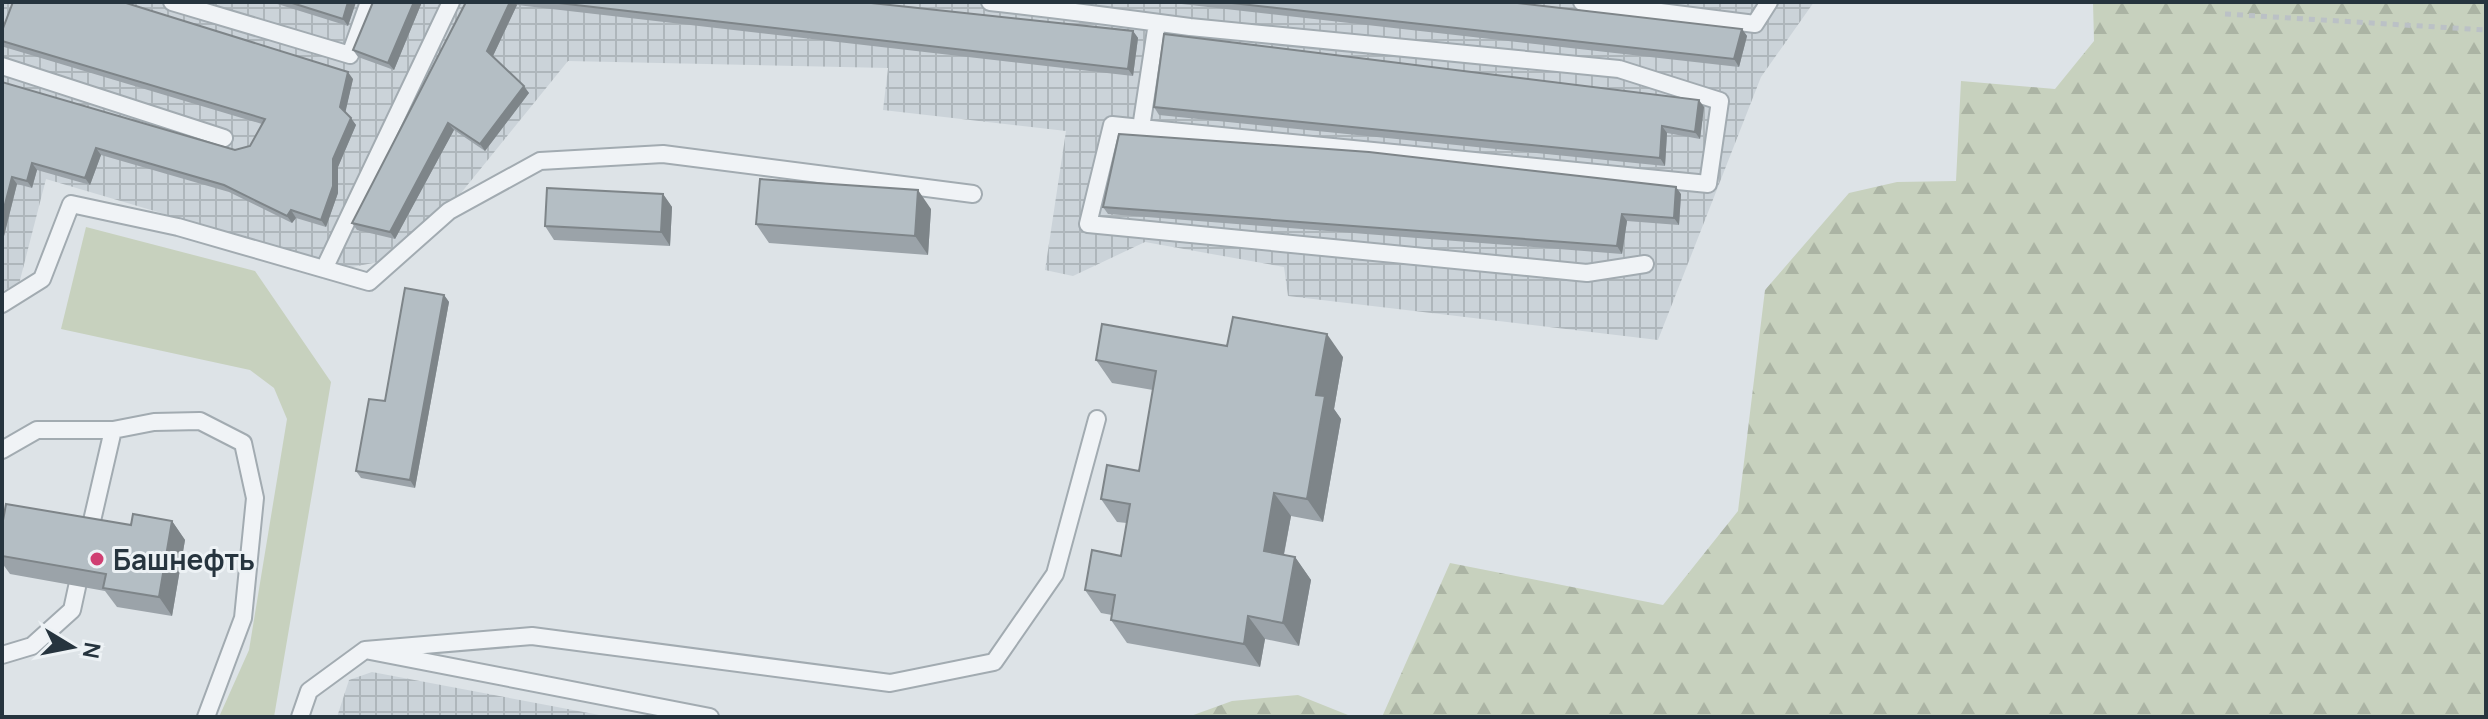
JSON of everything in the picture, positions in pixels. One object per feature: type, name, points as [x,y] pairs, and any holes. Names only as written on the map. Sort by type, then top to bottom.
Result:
[{"type":"lane","points":[[172,2],[350,55],[369,2]]},
{"type":"lane","points":[[324,269],[451,2]]},
{"type":"lane","points":[[990,2],[1157,23],[1619,69],[1720,101],[1708,184],[1112,125],[1088,224],[1587,273],[1645,264]]},
{"type":"lane","points":[[1582,2],[1755,24],[1769,2]]},
{"type":"lane","points":[[1141,128],[1157,23]]},
{"type":"lane","points":[[2,66],[224,138]]},
{"type":"lane","points":[[2,304],[42,279],[71,204],[178,227],[369,282],[449,211],[540,161],[663,154],[973,194]]},
{"type":"lane","points":[[300,717],[309,691],[365,650],[532,636],[890,683],[994,662],[1055,574],[1097,419]]},
{"type":"lane","points":[[2,450],[37,430],[113,430],[154,422],[200,421],[243,443],[255,498],[243,618],[206,717]]},
{"type":"lane","points":[[2,655],[32,646],[72,610],[113,430]]},
{"type":"lane","points":[[365,650],[710,717]]},
{"type":"path","points":[[2225,14],[2486,30]]},
{"type":"shaded area","points":[[2,2],[1814,2],[1761,77],[1658,340],[1288,296],[1284,267],[1145,242],[1073,276],[1045,270],[1066,131],[883,110],[888,68],[568,61],[410,256],[347,268],[46,179],[19,284],[2,291]]},
{"type":"shaded area","points":[[372,672],[610,717],[337,717],[349,680]]},
{"type":"green space","points":[[2093,2],[2486,2],[2486,717],[1382,717],[1450,563],[1663,605],[1738,511],[1765,290],[1849,193],[1897,182],[1956,181],[1961,81],[2055,89],[2094,41]]},
{"type":"green space","points":[[86,227],[255,271],[331,382],[274,717],[219,717],[249,650],[287,419],[274,388],[250,370],[61,329]]},
{"type":"green space","points":[[1298,695],[1353,717],[1188,717],[1232,701]]},
{"type":"building","points":[[13,2],[123,2],[348,72],[340,107],[351,118],[333,159],[333,186],[321,220],[291,210],[287,216],[224,185],[96,148],[85,178],[32,163],[27,181],[12,177],[2,216],[2,82],[235,150],[250,146],[265,119],[2,41],[2,31]]},
{"type":"building","points":[[289,2],[348,2],[343,19]]},
{"type":"building","points":[[373,2],[414,2],[388,63],[353,50]]},
{"type":"building","points":[[466,2],[510,2],[487,51],[524,86],[480,144],[448,123],[390,232],[352,223]]},
{"type":"building","points":[[550,2],[862,2],[1133,31],[1128,69]]},
{"type":"building","points":[[1223,2],[1509,2],[1742,29],[1734,59]]},
{"type":"building","points":[[1164,34],[1699,100],[1695,132],[1662,126],[1660,158],[1154,107]]},
{"type":"building","points":[[1119,134],[1369,152],[1676,187],[1674,218],[1622,214],[1617,246],[1103,207]]},
{"type":"building","points":[[760,179],[918,190],[915,236],[756,224]]},
{"type":"building","points":[[547,188],[663,194],[661,232],[545,226]]},
{"type":"building","points":[[405,288],[444,295],[410,480],[356,471],[369,399],[385,401]]},
{"type":"building","points":[[1233,317],[1327,334],[1316,395],[1325,396],[1307,499],[1274,493],[1264,551],[1295,557],[1283,623],[1248,616],[1244,644],[1111,620],[1115,595],[1085,590],[1092,550],[1121,556],[1130,504],[1101,499],[1107,465],[1139,471],[1156,371],[1096,360],[1102,324],[1227,346]]},
{"type":"building","name":"Башнефть","points":[[6,504],[131,525],[133,514],[172,521],[159,597],[103,588],[106,574],[2,556]]},
{"type":"place","name":"Башнефть","points":[[97,559]]}]
